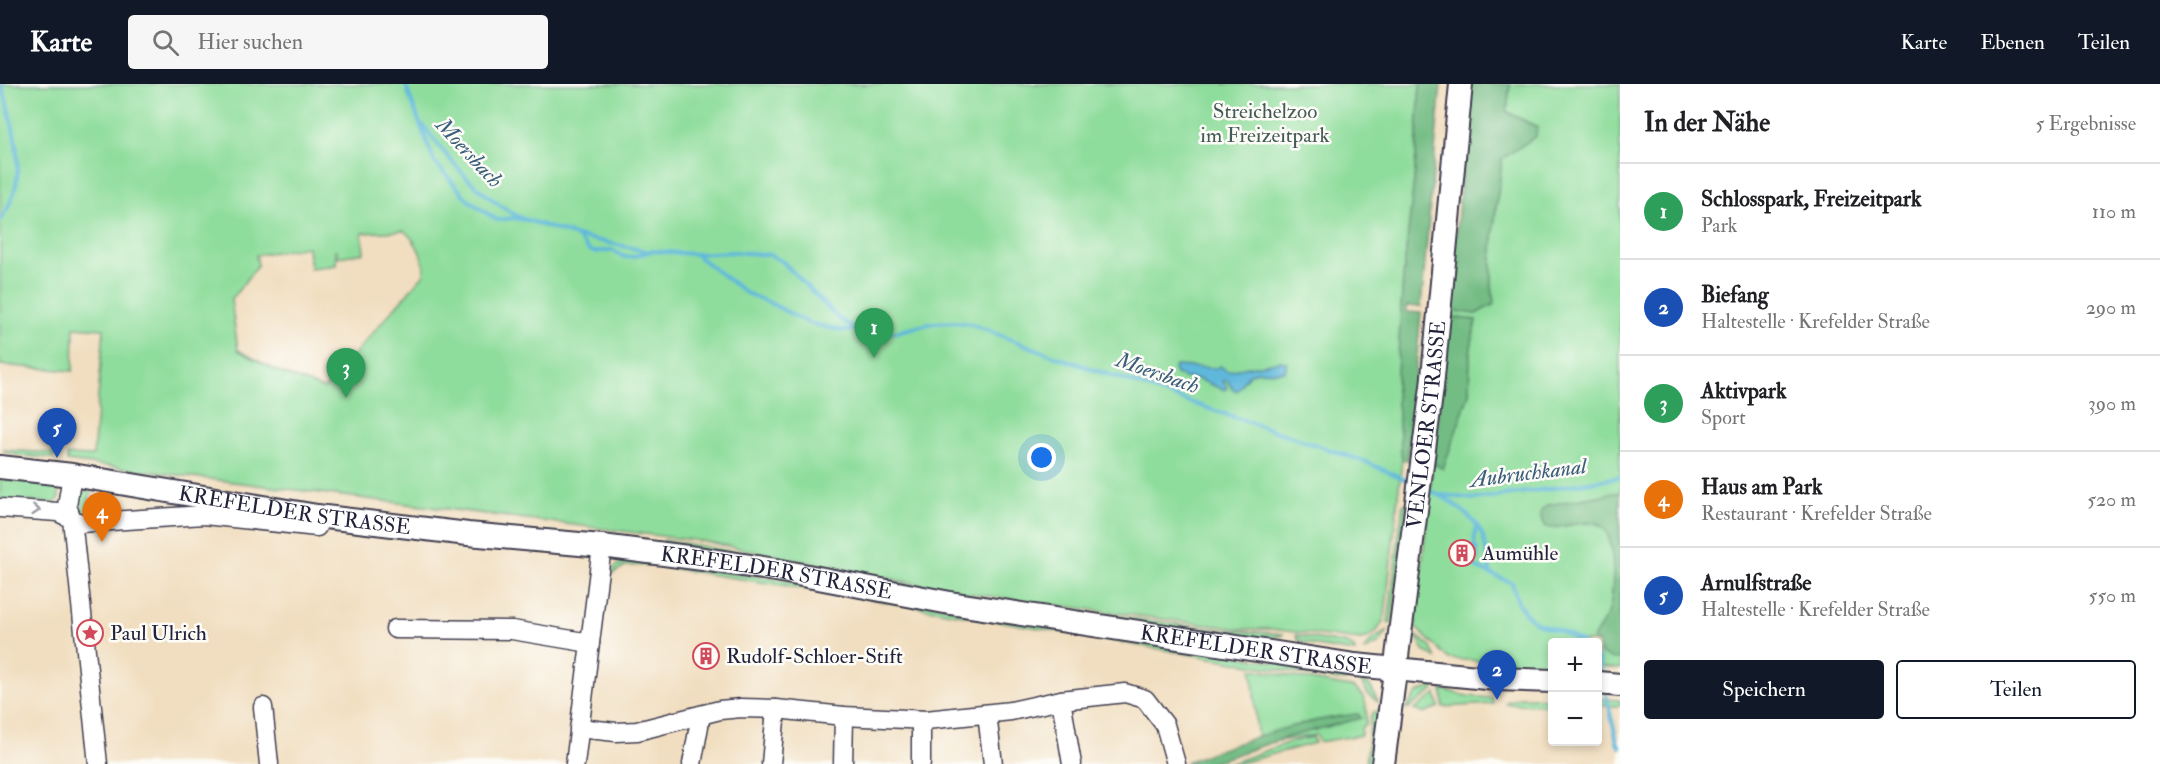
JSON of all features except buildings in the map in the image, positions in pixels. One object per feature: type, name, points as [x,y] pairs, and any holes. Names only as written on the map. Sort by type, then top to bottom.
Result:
[{"type":"main road","name":"VENLOER STRASSE","points":[[1383,764],[1432,387],[1461,84]]},
{"type":"main road","name":"KREFELDER STRASSE","points":[[0,467],[72,475],[317,516],[468,534],[602,546],[776,570],[950,603],[1355,665],[1497,679],[1548,681]]},
{"type":"main road","points":[[1355,665],[1378,683],[1391,710]]},
{"type":"street","points":[[72,475],[67,506],[72,519],[98,764]]},
{"type":"street","name":"KREFELDER STRASSE","points":[[0,508],[58,512],[80,523],[204,515],[317,527]]},
{"type":"street","points":[[575,764],[602,546]]},
{"type":"street","points":[[395,629],[512,630],[590,643]]},
{"type":"street","points":[[579,728],[616,732],[637,731],[741,708],[921,720],[1011,711],[1061,700],[1125,693],[1145,699],[1165,725],[1176,764]]},
{"type":"street","points":[[1061,700],[1072,764]]},
{"type":"street","points":[[263,707],[269,764]]},
{"type":"street","points":[[771,764],[776,709]]},
{"type":"street","points":[[987,714],[993,764]]},
{"type":"street","points":[[692,764],[701,716]]},
{"type":"street","points":[[843,716],[843,764]]},
{"type":"street","points":[[921,720],[921,764]]},
{"type":"green space","name":"Streichelzoo im Freizeitpark","points":[[0,84],[1420,84],[1415,171],[1403,278],[1396,390],[1402,460],[1385,615],[1377,631],[1361,640],[1271,629],[1239,629],[957,592],[708,542],[67,461],[67,455],[93,456],[104,329],[74,327],[73,371],[0,365]],"holes":[[[404,231],[421,256],[424,274],[324,389],[279,372],[238,350],[231,300],[258,265],[256,255],[308,247],[310,268],[337,265],[335,250],[337,250],[338,257],[364,253],[362,233]]]},
{"type":"green space","points":[[1420,84],[1441,84],[1421,307],[1407,306],[1407,312],[1421,313],[1407,460],[1402,460],[1396,390],[1403,278],[1415,171]]},
{"type":"green space","points":[[1470,84],[1510,84],[1507,112],[1537,127],[1536,136],[1502,159],[1492,250],[1494,304],[1476,314],[1449,310]]},
{"type":"green space","points":[[1510,84],[1620,84],[1620,669],[1602,667],[1602,638],[1548,638],[1548,665],[1449,659],[1415,627],[1433,463],[1442,468],[1469,394],[1470,353],[1476,320],[1448,317],[1449,310],[1475,314],[1494,304],[1492,250],[1502,159],[1537,127],[1507,112]]},
{"type":"green space","points":[[1427,314],[1433,315],[1414,461],[1409,461]]},
{"type":"green space","points":[[1448,317],[1476,320],[1470,353],[1469,394],[1443,469],[1433,463]]},
{"type":"green space","points":[[3,450],[54,455],[53,458],[26,456],[7,453]]},
{"type":"green space","points":[[0,479],[55,485],[59,498],[54,503],[0,500]]},
{"type":"green space","points":[[84,490],[91,491],[85,519],[78,515],[76,503]]},
{"type":"green space","points":[[1620,492],[1620,658],[1612,659],[1604,656],[1602,638],[1594,638],[1608,614],[1611,602],[1613,564],[1609,538],[1604,529],[1594,523],[1546,527],[1541,511],[1548,505]]},
{"type":"green space","points":[[1403,504],[1407,504],[1392,623],[1388,623]]},
{"type":"green space","points":[[664,540],[779,559],[974,598],[1221,630],[1283,634],[1255,639],[1051,613],[664,544]]},
{"type":"green space","points":[[629,560],[651,561],[649,565],[625,566],[612,574],[609,573],[617,565]]},
{"type":"green space","points":[[661,563],[797,582],[1351,675],[1351,679],[1344,681],[871,599],[663,567]]},
{"type":"green space","points":[[1388,631],[1378,644],[1363,651],[1373,639]]},
{"type":"green space","points":[[1296,635],[1347,644],[1354,648],[1355,652],[1317,646],[1298,640]]},
{"type":"green space","points":[[1416,635],[1430,646],[1436,658],[1424,651]]},
{"type":"green space","points":[[1252,669],[1355,688],[1362,696],[1366,709],[1366,724],[1361,728],[1361,735],[1319,742],[1317,735],[1258,744]]},
{"type":"green space","points":[[1359,678],[1370,686],[1379,703],[1368,694]]},
{"type":"green space","points":[[1434,686],[1434,690],[1406,708],[1417,693]]},
{"type":"green space","points":[[1442,689],[1467,696],[1492,698],[1493,704],[1443,707]]},
{"type":"green space","points":[[1436,694],[1439,707],[1423,713],[1414,710]]},
{"type":"green space","points":[[1521,697],[1548,698],[1548,705],[1506,704],[1506,702]]},
{"type":"green space","points":[[1602,699],[1620,700],[1620,706],[1602,706]]},
{"type":"green space","points":[[1379,711],[1373,764],[1366,764],[1371,716],[1374,712]]},
{"type":"green space","points":[[1358,714],[1361,718],[1288,737],[1208,764],[1186,764],[1186,762],[1228,746],[1270,732],[1314,721]]},
{"type":"green space","points":[[1313,737],[1315,743],[1229,764],[1290,742]]},
{"type":"water","points":[[1281,361],[1287,363],[1285,371],[1254,372],[1246,378],[1237,391],[1233,390],[1227,380],[1223,381],[1227,388],[1224,390],[1198,379],[1184,378],[1176,374],[1174,369],[1175,366],[1217,368],[1220,366],[1227,371]]},
{"type":"waterway","name":"Moersbach","points":[[0,220],[10,204],[18,171],[15,137],[2,84]]},
{"type":"waterway","name":"Moersbach","points":[[405,84],[434,161],[468,200],[497,220],[513,218],[527,220],[576,236],[589,250],[594,252],[612,250],[624,257],[651,251],[770,255],[783,262],[839,319],[857,330]]},
{"type":"waterway","name":"Moersbach","points":[[423,125],[467,178],[493,200],[523,219]]},
{"type":"waterway","name":"Moersbach","points":[[577,236],[646,251]]},
{"type":"waterway","name":"Moersbach","points":[[695,254],[746,293],[808,323],[843,331],[857,330],[874,333],[897,332],[933,323],[971,324],[1057,357],[1366,462],[1411,482]]},
{"type":"waterway","name":"Aubruchkanal","points":[[1443,495],[1474,499],[1620,477]]},
{"type":"waterway","points":[[1427,489],[1453,504],[1476,524],[1474,546],[1477,549],[1477,560],[1474,563],[1475,567],[1512,583],[1518,603],[1536,623],[1574,638]]},
{"type":"waterway","points":[[1476,524],[1483,536],[1491,574]]},
{"type":"waterway","points":[[1605,690],[1620,747]]},
{"type":"place","name":"Schlosspark, Freizeitpark","points":[[874,358]]},
{"type":"place","name":"Aktivpark","points":[[346,398]]},
{"type":"place","name":"Arnulfstraße","points":[[57,458]]},
{"type":"place","name":"Haus am Park","points":[[102,542]]},
{"type":"place","name":"Aumühle","points":[[1462,553]]},
{"type":"place","name":"Paul Ulrich","points":[[90,633]]},
{"type":"place","name":"Rudolf-Schloer-Stift","points":[[706,656]]},
{"type":"place","name":"Biefang","points":[[1497,700]]}]
